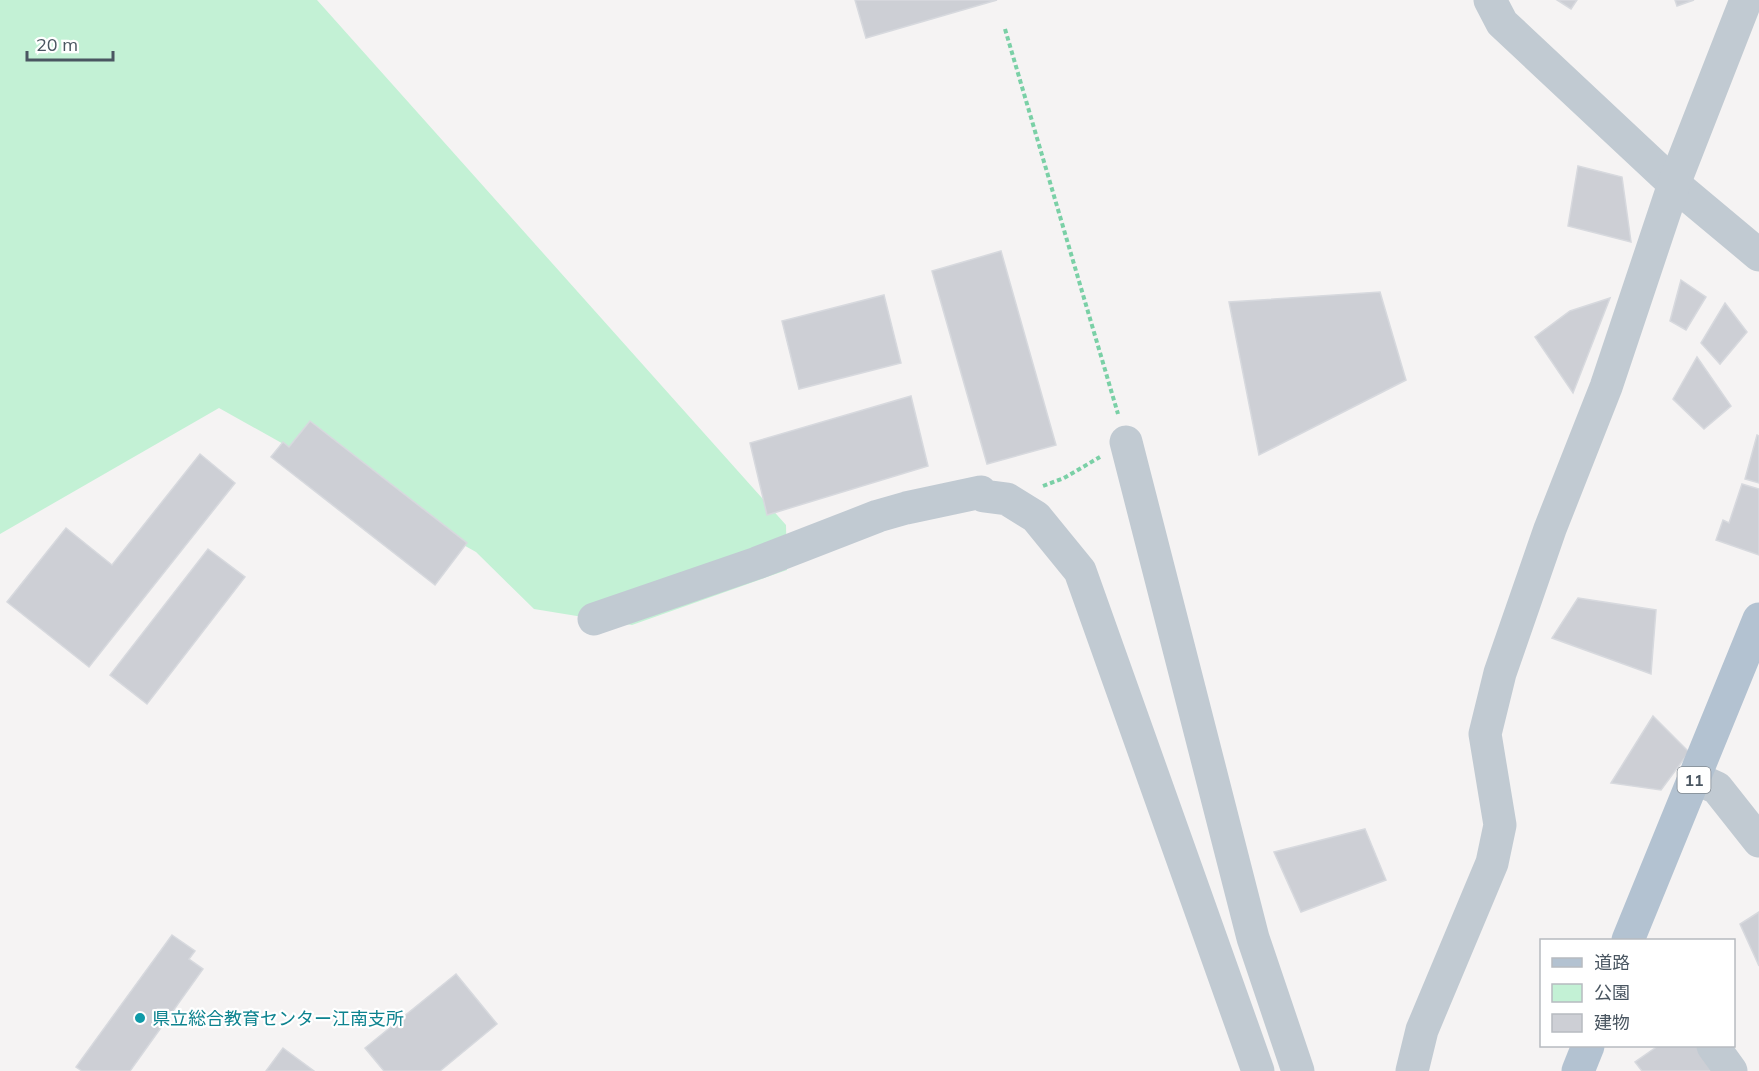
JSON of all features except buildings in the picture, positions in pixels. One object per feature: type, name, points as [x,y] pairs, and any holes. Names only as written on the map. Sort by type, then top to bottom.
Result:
[{"type":"main road","name":"11","points":[[1631,939],[1759,619]]},
{"type":"main road","points":[[1578,1071],[1588,1047]]},
{"type":"street","points":[[1490,0],[1502,23],[1674,184],[1759,255]]},
{"type":"street","points":[[1412,1071],[1422,1030],[1492,863],[1500,825],[1485,734],[1500,674],[1550,529],[1606,387],[1674,184],[1746,0]]},
{"type":"street","points":[[1126,442],[1253,938],[1298,1071]]},
{"type":"street","points":[[594,619],[757,563],[906,507],[981,492],[984,496],[1007,499],[1036,517],[1080,571],[1258,1071]]},
{"type":"street","points":[[1695,778],[1717,788],[1759,841]]},
{"type":"street","points":[[1714,1047],[1731,1071]]},
{"type":"path","points":[[1005,29],[1126,442],[1064,478],[1007,499]]},
{"type":"green space","points":[[0,0],[317,0],[786,525],[787,570],[632,625],[534,609],[476,552],[219,408],[0,534]]},
{"type":"place","name":"県立総合教育センター江南支所","points":[[140,1018]]}]
